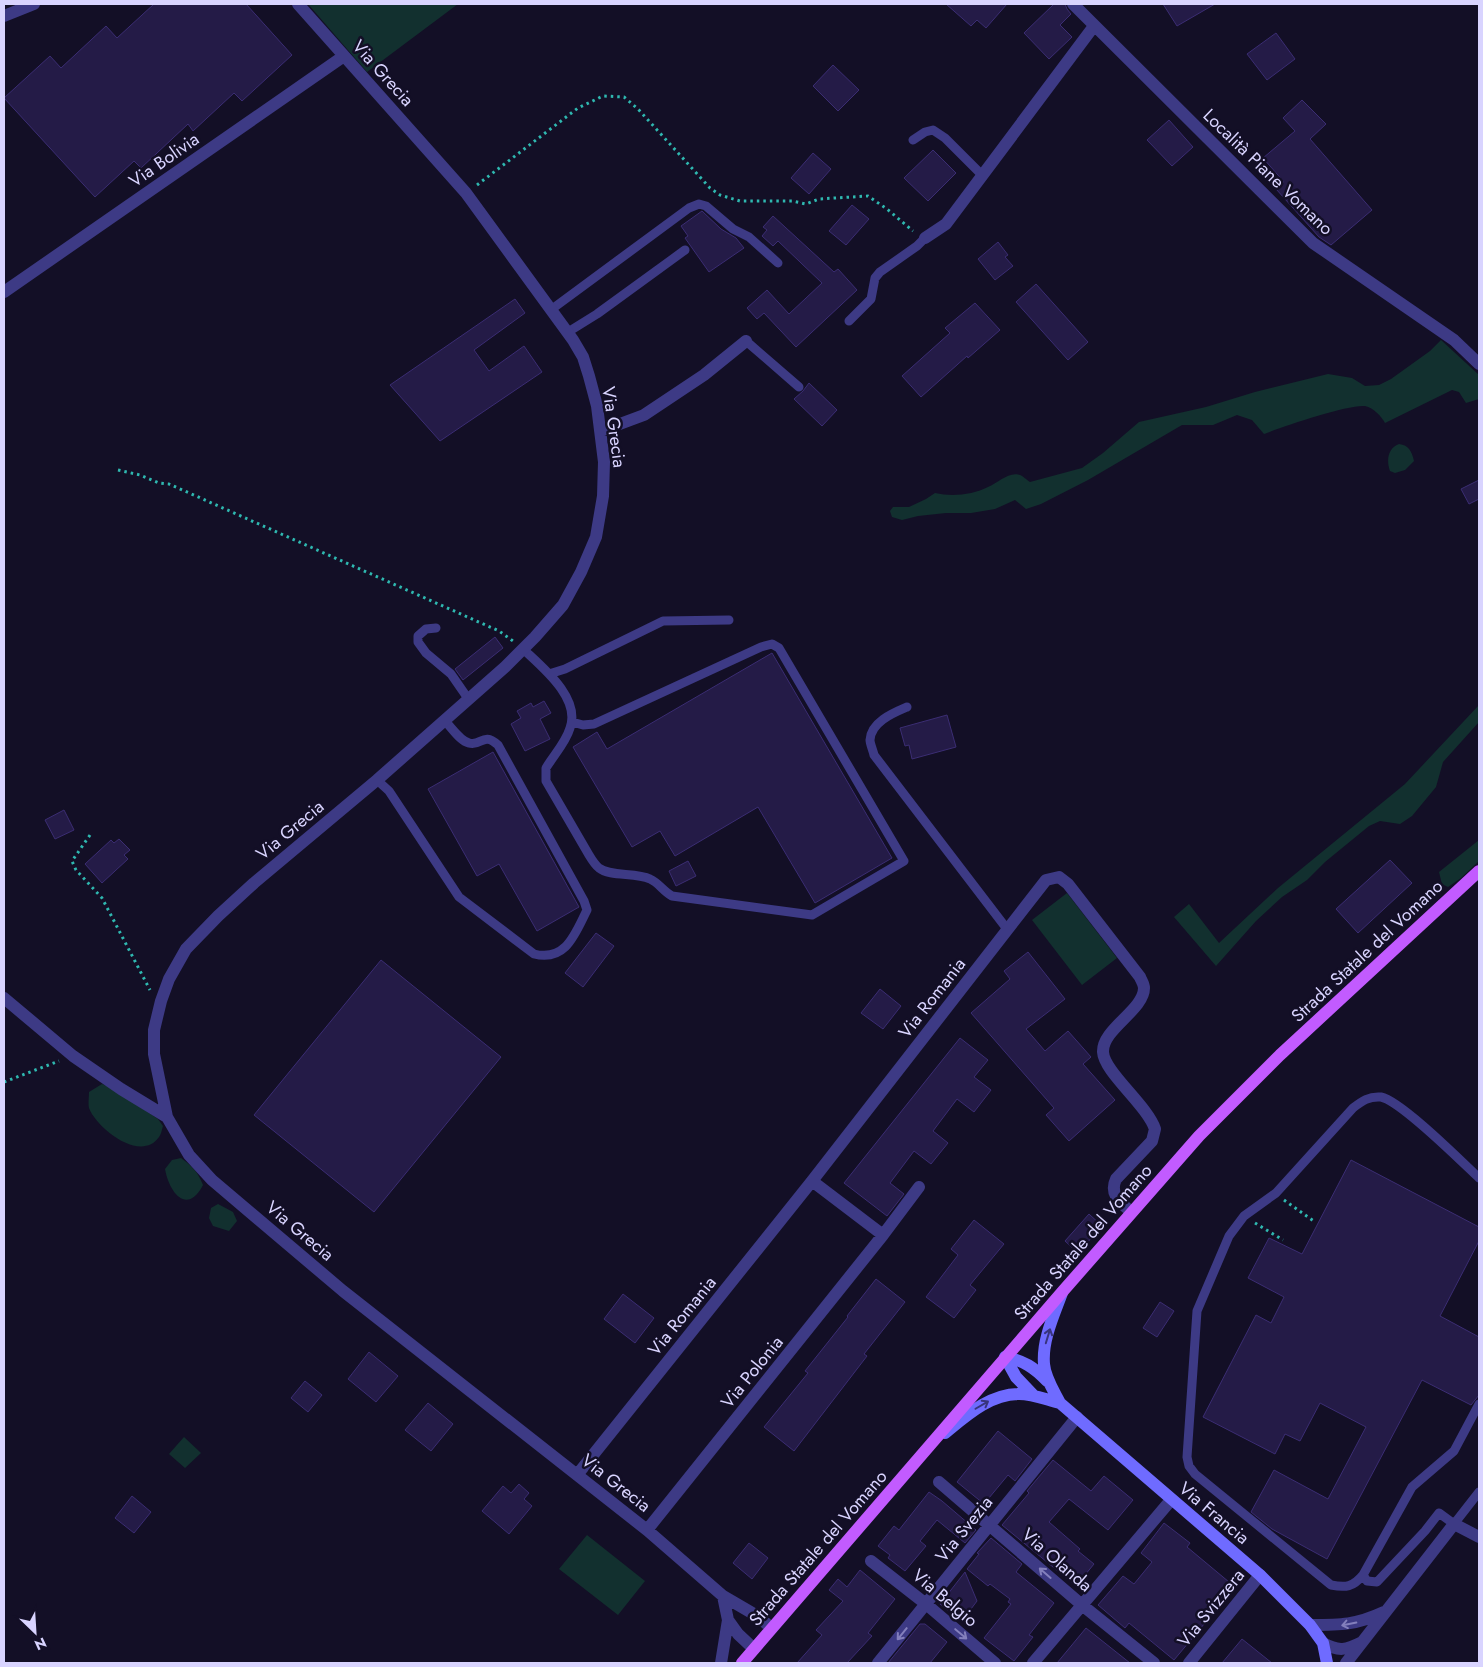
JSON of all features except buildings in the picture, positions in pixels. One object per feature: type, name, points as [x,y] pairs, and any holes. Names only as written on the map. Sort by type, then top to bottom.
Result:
[{"type":"main road","name":"Strada Statale del Vomano","points":[[742,1663],[1005,1357],[1199,1136],[1232,1102],[1479,871]]},
{"type":"main road","name":"Via Francia","points":[[1063,1291],[1044,1349],[1044,1366],[1049,1383],[1060,1403],[1260,1575],[1310,1625],[1323,1643],[1327,1663]]},
{"type":"main road","name":"Via Francia","points":[[1005,1357],[1018,1360],[1030,1366],[1049,1383]]},
{"type":"main road","points":[[1005,1357],[1016,1377],[1034,1396]]},
{"type":"main road","name":"Via Francia","points":[[929,1445],[973,1410],[988,1401],[1007,1395],[1020,1394],[1060,1403]]},
{"type":"street","points":[[4,16],[34,4]]},
{"type":"street","name":"Via Grecia","points":[[298,4],[466,193],[568,332],[583,357],[597,406],[604,462],[603,496],[596,537],[581,572],[563,605],[523,649],[445,721],[254,883],[186,949],[169,979],[154,1030],[154,1054],[167,1117],[189,1155],[212,1180],[343,1291],[647,1530],[723,1596],[758,1617],[771,1628]]},
{"type":"street","name":"Località Piane Vomano","points":[[1073,4],[1314,243],[1454,340],[1479,364]]},
{"type":"street","points":[[925,238],[946,224],[1094,26]]},
{"type":"street","name":"Via Bolivia","points":[[4,292],[344,56]]},
{"type":"street","points":[[601,431],[644,415],[704,375],[746,341]]},
{"type":"street","name":"Via Romania","points":[[577,1475],[812,1181],[1046,880],[1059,877],[1068,884],[1140,976],[1144,987],[1141,1000],[1110,1034],[1103,1049],[1105,1061],[1143,1108],[1155,1129],[1152,1141],[1116,1178],[1113,1184],[1112,1190],[1115,1195],[1131,1212]]},
{"type":"street","points":[[4,998],[73,1056],[121,1089],[167,1117]]},
{"type":"street","points":[[812,1181],[883,1235]]},
{"type":"street","name":"Via Polonia","points":[[647,1530],[883,1235],[919,1187]]},
{"type":"street","name":"Via Svezia","points":[[878,1663],[1077,1417]]},
{"type":"street","name":"Via Olanda","points":[[939,1482],[1082,1605],[1154,1663]]},
{"type":"street","points":[[1033,1663],[1171,1500]]},
{"type":"street","points":[[1346,1663],[1454,1524],[1479,1537]]},
{"type":"street","name":"Via Belgio","points":[[871,1561],[996,1663]]},
{"type":"street","name":"Via Svizzera","points":[[1189,1663],[1260,1575]]},
{"type":"street","points":[[721,1663],[728,1620],[723,1596]]},
{"type":"street","points":[[1310,1625],[1341,1626],[1364,1621],[1386,1611]]},
{"type":"street","points":[[728,1620],[738,1634],[754,1649]]},
{"type":"street","points":[[1323,1643],[1334,1649],[1349,1648],[1362,1642]]},
{"type":"lane","points":[[912,140],[925,132],[933,130],[945,138],[983,176]]},
{"type":"lane","points":[[552,309],[690,208],[700,204],[706,206],[732,229],[749,237],[778,263]]},
{"type":"lane","points":[[849,321],[872,298],[875,278],[880,272],[917,246],[925,238]]},
{"type":"lane","points":[[568,332],[597,314],[685,250]]},
{"type":"lane","points":[[746,341],[799,387]]},
{"type":"lane","points":[[549,674],[565,669],[664,621],[729,620]]},
{"type":"lane","points":[[436,628],[426,629],[418,636],[418,642],[426,653],[451,674],[469,700]]},
{"type":"lane","points":[[523,649],[549,674],[571,705],[573,714],[570,730],[546,768],[546,781],[589,855],[602,870],[650,879],[661,886],[664,892],[672,896],[812,915],[904,861],[779,648],[772,644],[761,647],[594,724],[583,725],[572,722]]},
{"type":"lane","points":[[907,707],[892,713],[872,730],[870,740],[874,755],[1007,929]]},
{"type":"lane","points":[[377,780],[389,791],[459,897],[534,954],[543,956],[554,955],[564,948],[572,938],[587,910],[584,901],[498,745],[492,740],[485,738],[474,744],[469,743],[463,740],[445,721]]},
{"type":"lane","points":[[1479,1178],[1402,1108],[1382,1098],[1372,1097],[1363,1099],[1353,1108],[1276,1193],[1244,1216],[1229,1236],[1197,1311],[1187,1457],[1189,1466],[1195,1474],[1331,1585],[1344,1588],[1357,1583],[1364,1575],[1412,1487],[1454,1451],[1479,1404]]},
{"type":"lane","points":[[1364,1575],[1367,1581],[1376,1582],[1439,1513],[1454,1524],[1479,1492]]},
{"type":"path","points":[[466,193],[578,108],[603,96],[624,96],[710,188],[720,195],[740,201],[792,201],[806,204],[819,200],[868,196],[918,235],[925,238]]},
{"type":"path","points":[[118,470],[140,475],[159,483],[169,484],[245,517],[499,631],[523,649]]},
{"type":"path","points":[[90,835],[72,862],[76,870],[102,898],[149,988],[161,1001]]},
{"type":"path","points":[[4,1082],[73,1056]]},
{"type":"path","points":[[1276,1193],[1315,1222]]},
{"type":"path","points":[[1244,1216],[1283,1240]]},
{"type":"green space","points":[[308,4],[458,4],[367,72]]},
{"type":"green space","points":[[1441,340],[1479,375],[1479,399],[1466,403],[1459,392],[1452,390],[1385,423],[1371,409],[1365,406],[1357,406],[1285,426],[1264,434],[1252,420],[1237,415],[1213,425],[1182,425],[1088,480],[1041,504],[1026,509],[1015,500],[995,509],[971,513],[918,516],[902,520],[892,517],[890,511],[893,507],[909,507],[935,493],[955,495],[976,492],[1016,474],[1030,482],[1082,468],[1103,453],[1139,422],[1206,407],[1255,392],[1328,374],[1352,378],[1365,386],[1379,385],[1391,379],[1430,351]]},
{"type":"green space","points":[[1399,444],[1410,450],[1414,461],[1405,470],[1395,473],[1390,471],[1388,459],[1392,448]]},
{"type":"green space","points":[[1479,705],[1479,722],[1443,762],[1436,787],[1412,816],[1400,824],[1380,821],[1369,826],[1325,862],[1307,880],[1282,897],[1256,921],[1216,966],[1174,917],[1189,904],[1219,943],[1278,888],[1405,784]]},
{"type":"green space","points":[[1479,840],[1479,861],[1448,887],[1442,884],[1439,872]]},
{"type":"green space","points":[[1067,893],[1117,958],[1082,985],[1032,920]]},
{"type":"green space","points":[[102,1084],[112,1088],[158,1119],[163,1126],[159,1137],[151,1144],[142,1146],[131,1145],[120,1140],[101,1125],[89,1108],[89,1092]]},
{"type":"green space","points":[[181,1158],[199,1176],[203,1185],[191,1199],[185,1200],[180,1197],[170,1186],[167,1178],[165,1169],[172,1160]]},
{"type":"green space","points":[[218,1204],[233,1212],[237,1221],[229,1231],[213,1226],[209,1218],[211,1208]]},
{"type":"green space","points":[[184,1437],[201,1453],[185,1468],[169,1454]]},
{"type":"green space","points":[[587,1535],[645,1581],[618,1615],[559,1569]]}]
